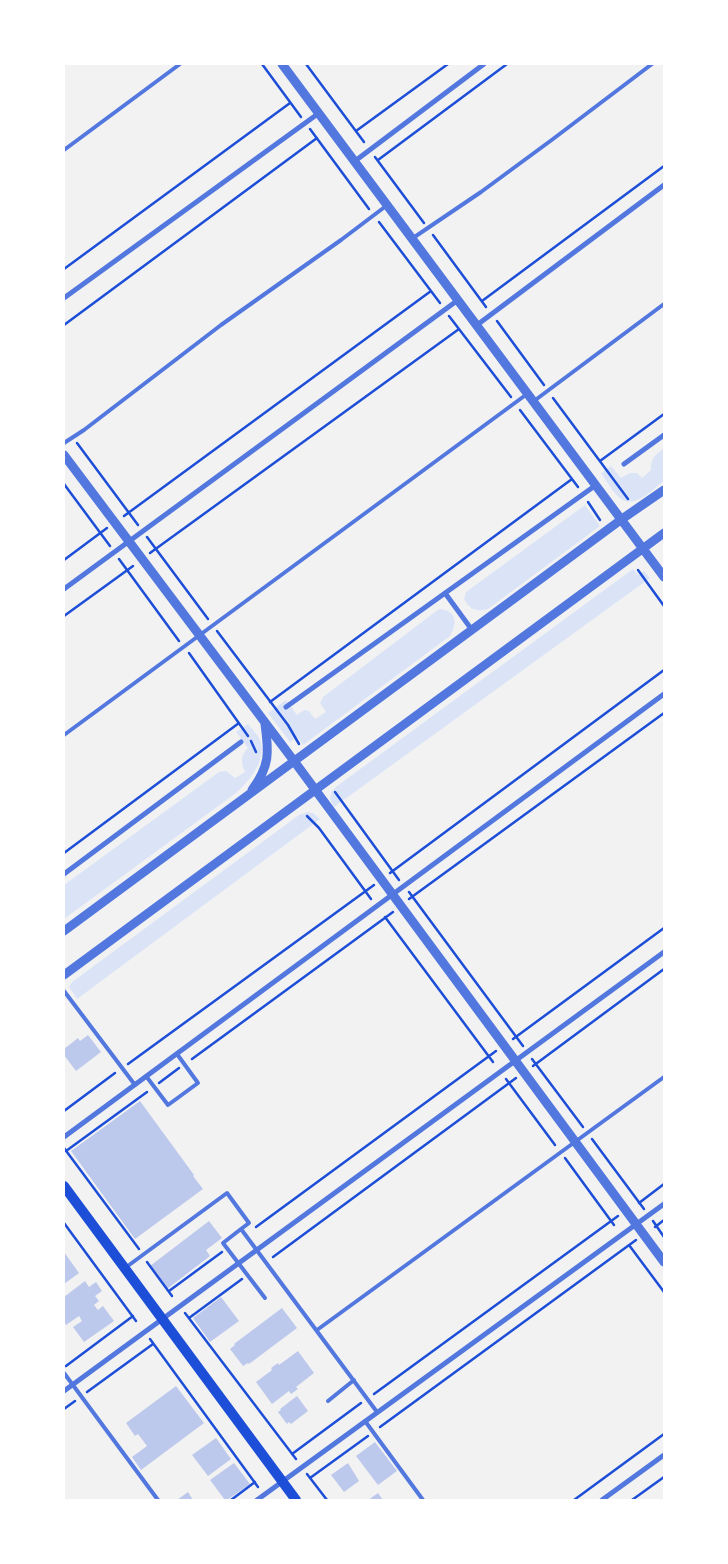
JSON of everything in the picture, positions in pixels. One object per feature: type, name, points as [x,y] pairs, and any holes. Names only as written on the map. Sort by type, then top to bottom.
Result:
[{"type":"main road","points":[[64,1186],[296,1500]]},
{"type":"street","points":[[282,64],[664,577]]},
{"type":"street","points":[[355,161],[484,64]]},
{"type":"street","points":[[64,298],[319,113]]},
{"type":"street","points":[[477,325],[664,185]]},
{"type":"street","points":[[64,589],[458,300]]},
{"type":"street","points":[[624,464],[664,435]]},
{"type":"street","points":[[64,455],[316,790],[664,1262]]},
{"type":"street","points":[[286,707],[596,485]]},
{"type":"street","points":[[64,931],[622,519],[664,490]]},
{"type":"street","points":[[64,975],[664,533]]},
{"type":"street","points":[[445,593],[472,630]]},
{"type":"street","points":[[64,1137],[664,694]]},
{"type":"street","points":[[246,797],[259,781],[264,769],[268,749],[265,724]]},
{"type":"street","points":[[64,874],[241,742]]},
{"type":"street","points":[[64,1391],[664,952]]},
{"type":"street","points":[[258,1500],[664,1204]]},
{"type":"street","points":[[602,1500],[664,1455]]},
{"type":"lane","points":[[64,150],[180,64]]},
{"type":"lane","points":[[413,238],[537,151],[652,64]]},
{"type":"lane","points":[[64,443],[222,325],[388,205]]},
{"type":"lane","points":[[534,401],[664,304]]},
{"type":"lane","points":[[64,735],[528,393]]},
{"type":"lane","points":[[64,991],[135,1085]]},
{"type":"lane","points":[[146,1076],[168,1105],[198,1083],[177,1054]]},
{"type":"lane","points":[[317,1330],[664,1077]]},
{"type":"lane","points":[[125,1268],[227,1193],[250,1223],[223,1243],[265,1298]]},
{"type":"lane","points":[[241,1229],[377,1412]]},
{"type":"lane","points":[[64,1373],[158,1500]]},
{"type":"lane","points":[[328,1401],[354,1380]]},
{"type":"lane","points":[[365,1421],[423,1500]]},
{"type":"path","points":[[262,64],[572,479],[600,520]]},
{"type":"path","points":[[306,64],[628,499]]},
{"type":"path","points":[[356,131],[448,64]]},
{"type":"path","points":[[378,161],[507,64]]},
{"type":"path","points":[[64,269],[290,103]]},
{"type":"path","points":[[64,325],[317,138]]},
{"type":"path","points":[[482,301],[664,166]]},
{"type":"path","points":[[64,560],[430,290]]},
{"type":"path","points":[[64,616],[460,329]]},
{"type":"path","points":[[600,461],[664,414]]},
{"type":"path","points":[[72,438],[288,725],[300,745]]},
{"type":"path","points":[[270,702],[572,479]]},
{"type":"path","points":[[64,484],[240,723],[257,753]]},
{"type":"path","points":[[638,570],[664,606]]},
{"type":"path","points":[[64,1110],[381,880],[664,670]]},
{"type":"path","points":[[172,1296],[65,1150],[664,713]]},
{"type":"path","points":[[64,853],[240,723]]},
{"type":"path","points":[[335,792],[664,1237]]},
{"type":"path","points":[[307,816],[319,828],[493,1062]]},
{"type":"path","points":[[246,1235],[664,928]]},
{"type":"path","points":[[266,1262],[664,969]]},
{"type":"path","points":[[292,1454],[611,1220],[639,1203],[664,1184]]},
{"type":"path","points":[[310,1478],[664,1220]]},
{"type":"path","points":[[64,1223],[136,1321]]},
{"type":"path","points":[[626,1240],[664,1292]]},
{"type":"path","points":[[168,1291],[228,1248]]},
{"type":"path","points":[[189,1318],[248,1275]]},
{"type":"path","points":[[185,1313],[296,1458]]},
{"type":"path","points":[[64,1367],[133,1316]]},
{"type":"path","points":[[149,1338],[258,1487]]},
{"type":"path","points":[[64,1409],[153,1344]]},
{"type":"path","points":[[574,1500],[664,1434]]},
{"type":"path","points":[[307,1474],[327,1500]]},
{"type":"path","points":[[632,1500],[664,1476]]},
{"type":"path","points":[[231,1500],[255,1482]]},
{"type":"shaded area","points":[[664,448],[664,481],[637,500],[625,501],[617,496],[601,473],[611,466],[621,478],[630,473],[637,473],[642,478],[651,470],[651,463],[654,457]]},
{"type":"shaded area","points":[[585,505],[600,526],[488,609],[477,610],[469,606],[464,599],[466,592]]},
{"type":"shaded area","points":[[633,569],[638,575],[644,571],[650,578],[334,807],[330,799],[332,791],[337,786]]},
{"type":"shaded area","points":[[439,609],[449,612],[454,618],[453,631],[450,636],[303,745],[297,737],[290,742],[268,713],[286,700],[297,715],[304,710],[309,711],[315,719],[326,712],[320,703],[323,697]]},
{"type":"shaded area","points":[[248,724],[259,738],[262,750],[261,758],[255,771],[241,788],[64,919],[64,885],[219,772],[226,771],[235,778],[245,772],[242,760],[248,748],[236,732]]},
{"type":"shaded area","points":[[307,812],[313,813],[320,819],[77,999],[69,987],[72,982],[299,815]]},
{"type":"building","points":[[88,1035],[101,1052],[76,1071],[64,1055],[64,1049],[78,1038],[80,1041]]},
{"type":"building","points":[[140,1101],[203,1189],[135,1239],[71,1151]]},
{"type":"building","points":[[209,1221],[222,1238],[206,1250],[210,1256],[167,1289],[150,1266]]},
{"type":"building","points":[[64,1252],[79,1273],[64,1284]]},
{"type":"building","points":[[85,1281],[89,1287],[96,1282],[102,1291],[95,1296],[99,1301],[94,1305],[98,1310],[103,1306],[114,1321],[84,1342],[73,1327],[82,1321],[79,1316],[66,1325],[64,1321],[64,1297]]},
{"type":"building","points":[[221,1297],[239,1321],[210,1342],[193,1318]]},
{"type":"building","points":[[282,1308],[297,1328],[249,1364],[243,1366],[230,1349]]},
{"type":"building","points":[[298,1351],[314,1373],[296,1387],[298,1389],[291,1394],[289,1391],[272,1404],[256,1382],[272,1370],[271,1368],[278,1363],[279,1365]]},
{"type":"building","points":[[176,1386],[204,1423],[141,1470],[132,1457],[147,1446],[138,1434],[135,1436],[126,1423]]},
{"type":"building","points":[[297,1396],[308,1411],[291,1424],[289,1422],[287,1424],[278,1412]]},
{"type":"building","points":[[216,1438],[231,1459],[208,1476],[192,1455]]},
{"type":"building","points":[[375,1442],[397,1471],[378,1485],[356,1456]]},
{"type":"building","points":[[234,1463],[250,1484],[225,1500],[210,1480]]},
{"type":"building","points":[[348,1463],[359,1481],[344,1492],[331,1475]]},
{"type":"building","points":[[188,1492],[193,1500],[177,1500]]},
{"type":"building","points":[[378,1493],[383,1500],[368,1500]]}]
